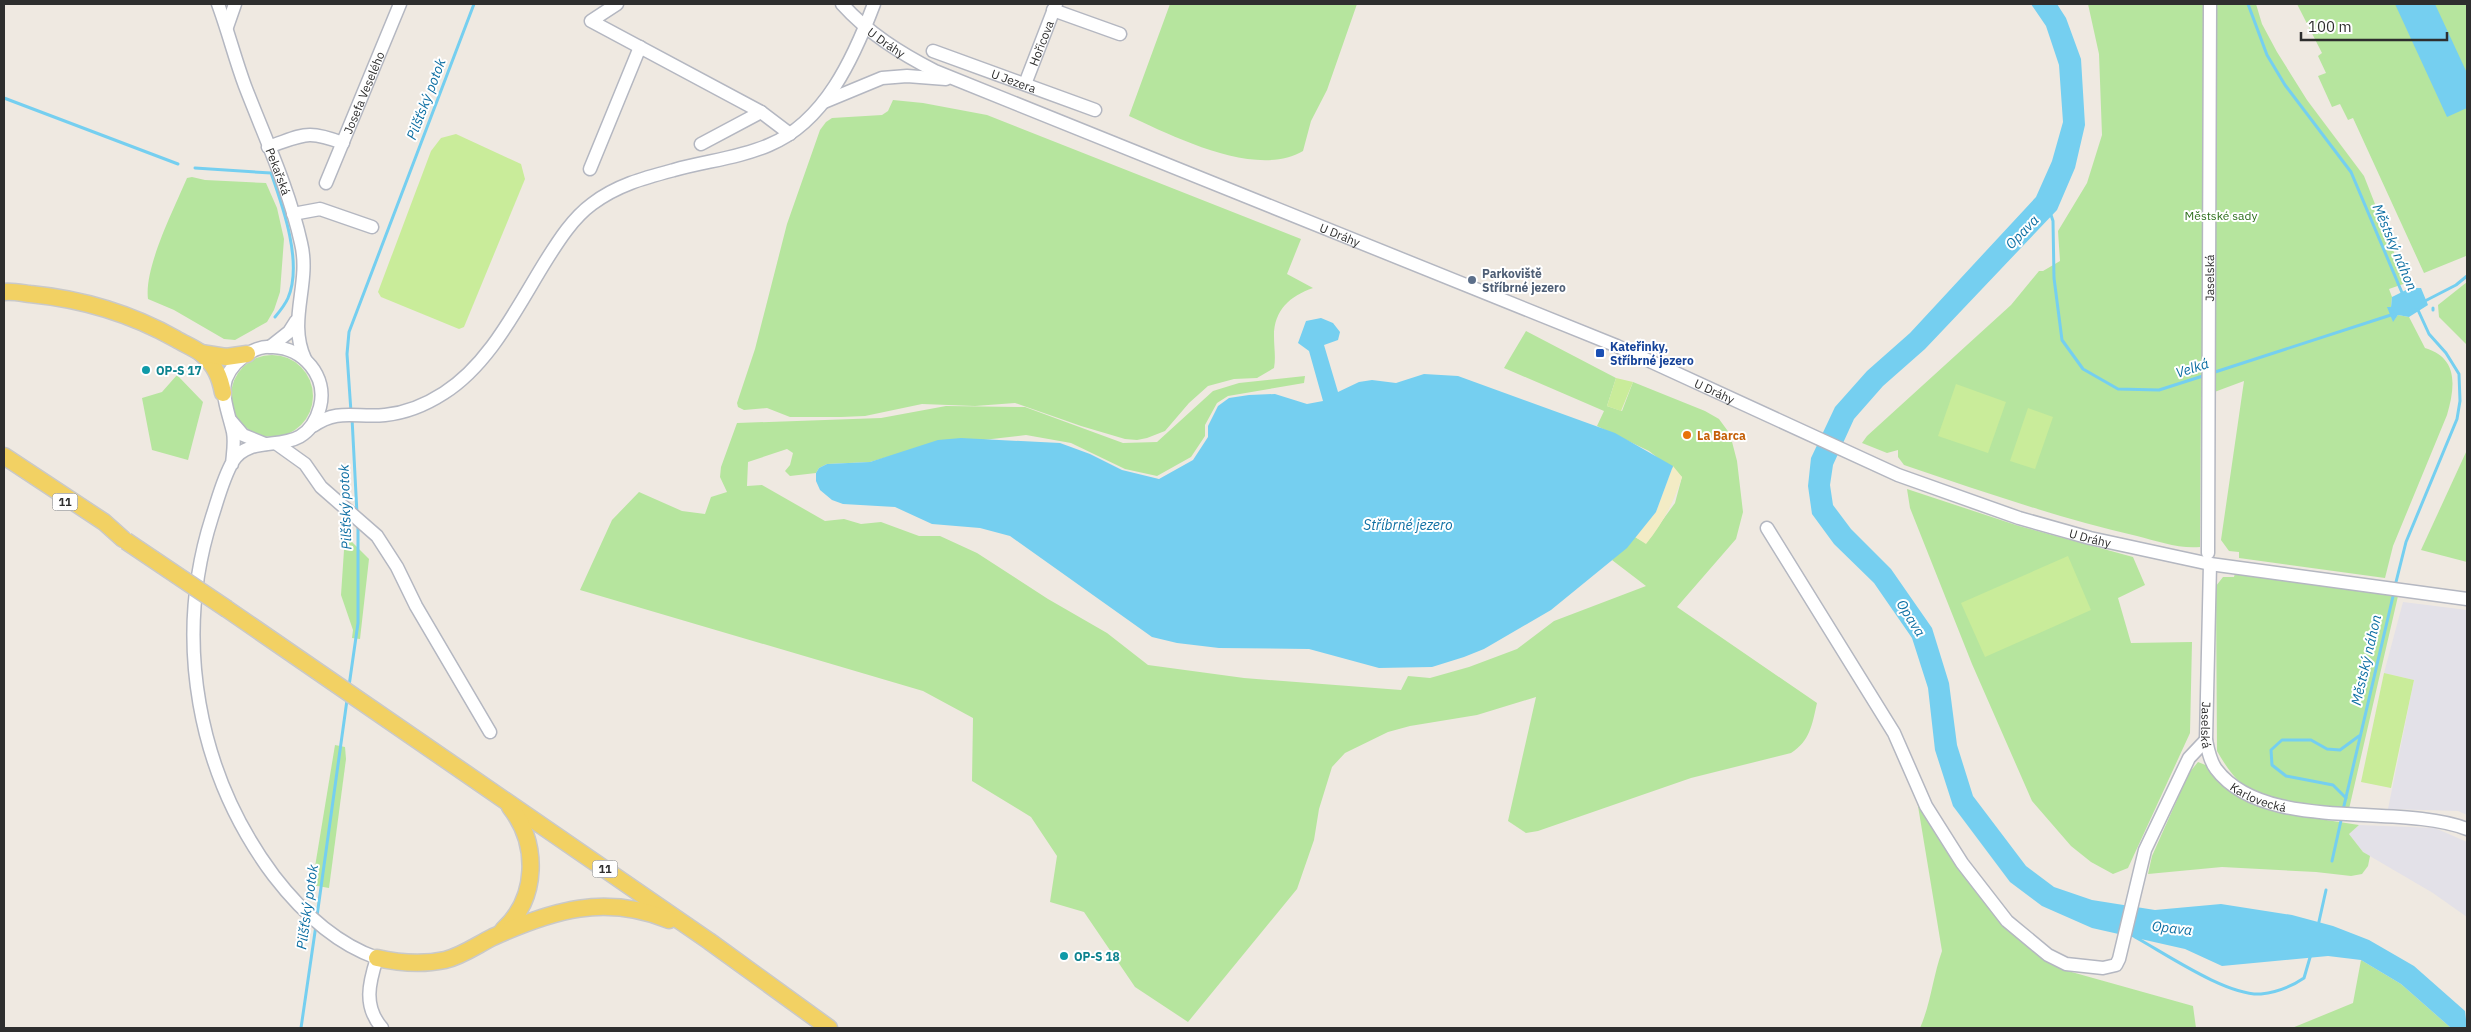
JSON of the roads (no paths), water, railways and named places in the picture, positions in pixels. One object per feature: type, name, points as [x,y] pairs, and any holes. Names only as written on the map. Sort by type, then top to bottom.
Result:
[{"type":"main road","points":[[4,292],[60,297],[107,308],[165,333],[202,353],[226,357],[247,354]]},
{"type":"main road","points":[[4,301],[30,294]]},
{"type":"main road","points":[[202,353],[217,371],[223,393]]},
{"type":"main road","points":[[4,456],[96,516],[125,540]]},
{"type":"main road","name":"11","points":[[4,463],[125,540],[377,711],[709,941],[829,1028]]},
{"type":"main road","points":[[490,939],[507,926],[519,910],[527,894],[531,873],[530,851],[524,831],[514,812],[500,796]]},
{"type":"main road","points":[[377,958],[405,963],[427,962],[456,956],[490,939],[558,912],[605,907],[636,910],[667,918],[709,941]]},
{"type":"street","name":"Pekařská","points":[[218,4],[227,26],[237,65],[293,214],[302,245],[303,283],[297,319],[298,342],[305,359]]},
{"type":"street","points":[[227,26],[236,4]]},
{"type":"street","name":"Josefa Veselého","points":[[326,183],[400,4]]},
{"type":"street","points":[[617,4],[591,21],[761,112],[790,134]]},
{"type":"street","points":[[842,4],[865,27],[874,4]]},
{"type":"street","name":"Jaselská","points":[[1767,528],[1894,733],[1926,806],[1962,862],[2008,921],[2048,955],[2066,964],[2103,968],[2116,965],[2145,850],[2161,812],[2189,758],[2206,740],[2209,559],[2210,4]]},
{"type":"street","points":[[1055,7],[1120,34]]},
{"type":"street","name":"Hořicova","points":[[1025,84],[1055,7]]},
{"type":"street","name":"U Dráhy","points":[[341,413],[364,416],[402,412],[425,404],[458,382],[490,347],[561,238],[590,205],[614,188],[698,163],[748,152],[770,145],[790,134],[824,102],[865,27],[894,49],[959,81],[1617,346],[1892,473],[2018,518],[2090,538],[2209,559],[2467,599]]},
{"type":"street","points":[[590,169],[640,47]]},
{"type":"street","name":"U Jezera","points":[[933,50],[1095,110]]},
{"type":"street","name":"U Dráhy","points":[[824,102],[882,78],[907,76],[959,81]]},
{"type":"street","points":[[701,144],[761,112]]},
{"type":"street","points":[[268,148],[309,134],[318,134],[343,143]]},
{"type":"street","points":[[293,214],[320,209],[372,226]]},
{"type":"street","name":"Pekařská","points":[[270,347],[290,332],[297,319]]},
{"type":"street","points":[[341,413],[326,400],[316,373],[305,359],[288,350],[270,347],[247,354],[230,370],[223,393],[234,441],[232,464],[210,522],[198,575],[193,630],[197,696],[210,752],[234,812],[265,864],[308,914],[324,928],[354,949],[377,958],[369,983],[368,996],[371,1010],[382,1028]]},
{"type":"street","points":[[322,391],[317,416],[308,430],[302,451],[305,464],[321,487],[371,531],[389,552],[416,606],[490,732]]},
{"type":"street","points":[[232,464],[244,450],[271,444],[287,443],[323,418],[341,413]]},
{"type":"street","points":[[228,417],[243,435],[271,444],[305,464]]},
{"type":"street","name":"Karlovecká","points":[[2206,740],[2215,768],[2237,789],[2273,805],[2342,814],[2436,821],[2467,829]]},
{"type":"water","name":"Opava","points":[[2031,4],[2057,4],[2066,18],[2081,59],[2085,125],[2075,168],[2057,210],[1925,349],[1883,386],[1854,419],[1833,465],[1830,485],[1833,505],[1851,529],[1891,569],[1932,628],[1949,683],[1957,745],[1973,796],[2026,866],[2054,887],[2092,900],[2155,910],[2221,904],[2292,915],[2333,926],[2369,940],[2414,966],[2465,1011],[2467,1028],[2451,1028],[2401,984],[2361,960],[2328,956],[2222,966],[2185,949],[2092,928],[2042,906],[2010,882],[1953,806],[1935,750],[1928,688],[1912,638],[1874,583],[1834,544],[1812,514],[1808,486],[1811,458],[1835,407],[1867,371],[1910,333],[2036,197],[2052,161],[2063,122],[2059,65],[2046,26]]},
{"type":"water","points":[[2395,4],[2435,4],[2467,73],[2467,108],[2447,117]]},
{"type":"water","points":[[2410,288],[2421,288],[2428,305],[2409,317],[2398,315],[2393,322],[2387,307],[2391,307],[2392,297]]},
{"type":"water","name":"Stříbrné jezero","points":[[1321,318],[1333,323],[1340,332],[1338,340],[1324,345],[1338,392],[1359,382],[1372,380],[1396,383],[1424,374],[1458,376],[1615,433],[1673,466],[1656,512],[1627,548],[1551,610],[1484,649],[1432,667],[1379,668],[1309,649],[1219,648],[1177,643],[1152,637],[1010,536],[980,528],[932,524],[895,507],[843,504],[832,500],[820,490],[816,481],[816,473],[819,468],[827,464],[870,462],[938,440],[961,438],[1060,443],[1090,454],[1122,470],[1159,479],[1193,460],[1208,437],[1208,426],[1218,406],[1229,398],[1275,394],[1307,404],[1323,401],[1309,351],[1298,343],[1306,321]]},
{"type":"waterway","name":"Pilšťský potok","points":[[351,412],[347,354],[349,332],[474,4]]},
{"type":"waterway","name":"Městský náhon","points":[[2248,4],[2267,55],[2285,85],[2351,172],[2403,295]]},
{"type":"waterway","points":[[4,98],[178,164]]},
{"type":"waterway","points":[[195,168],[271,173],[290,235],[293,268],[292,284],[288,298],[275,317]]},
{"type":"waterway","name":"Velká","points":[[2050,212],[2053,221],[2054,278],[2062,340],[2083,369],[2118,389],[2159,390],[2206,375]]},
{"type":"waterway","name":"Velká","points":[[2423,302],[2456,285],[2467,276]]},
{"type":"waterway","name":"Městský náhon","points":[[2395,586],[2406,542],[2457,419],[2460,401],[2459,374],[2446,353],[2429,334],[2418,310],[2414,310]]},
{"type":"waterway","name":"Velká","points":[[2212,373],[2394,314]]},
{"type":"waterway","name":"Pilšťský potok","points":[[352,418],[357,514]]},
{"type":"waterway","name":"Pilšťský potok","points":[[349,686],[358,623],[358,525]]},
{"type":"waterway","name":"Městský náhon","points":[[2343,810],[2394,592]]},
{"type":"waterway","name":"Pilšťský potok","points":[[317,916],[347,700]]},
{"type":"waterway","name":"Městský náhon","points":[[2346,798],[2333,785],[2286,776],[2272,765],[2271,750],[2282,740],[2311,740],[2327,749],[2340,750],[2359,736]]},
{"type":"waterway","name":"Městský náhon","points":[[2332,861],[2342,816]]},
{"type":"waterway","name":"Městský náhon","points":[[2318,926],[2326,890]]},
{"type":"waterway","name":"Pilšťský potok","points":[[301,1028],[316,925]]},
{"type":"waterway","points":[[2135,937],[2197,973],[2247,993],[2261,994],[2273,992],[2284,989],[2304,978],[2311,954]]},
{"type":"place","name":"Parkoviště Stříbrné jezero","points":[[1472,280]]},
{"type":"place","name":"Kateřinky, Stříbrné jezero","points":[[1600,353]]},
{"type":"place","name":"OP-S 17","points":[[146,370]]},
{"type":"place","name":"La Barca","points":[[1687,435]]},
{"type":"place","name":"OP-S 18","points":[[1064,956]]},
{"type":"park label","name":"Městské sady","points":[[2221,215]]}]
